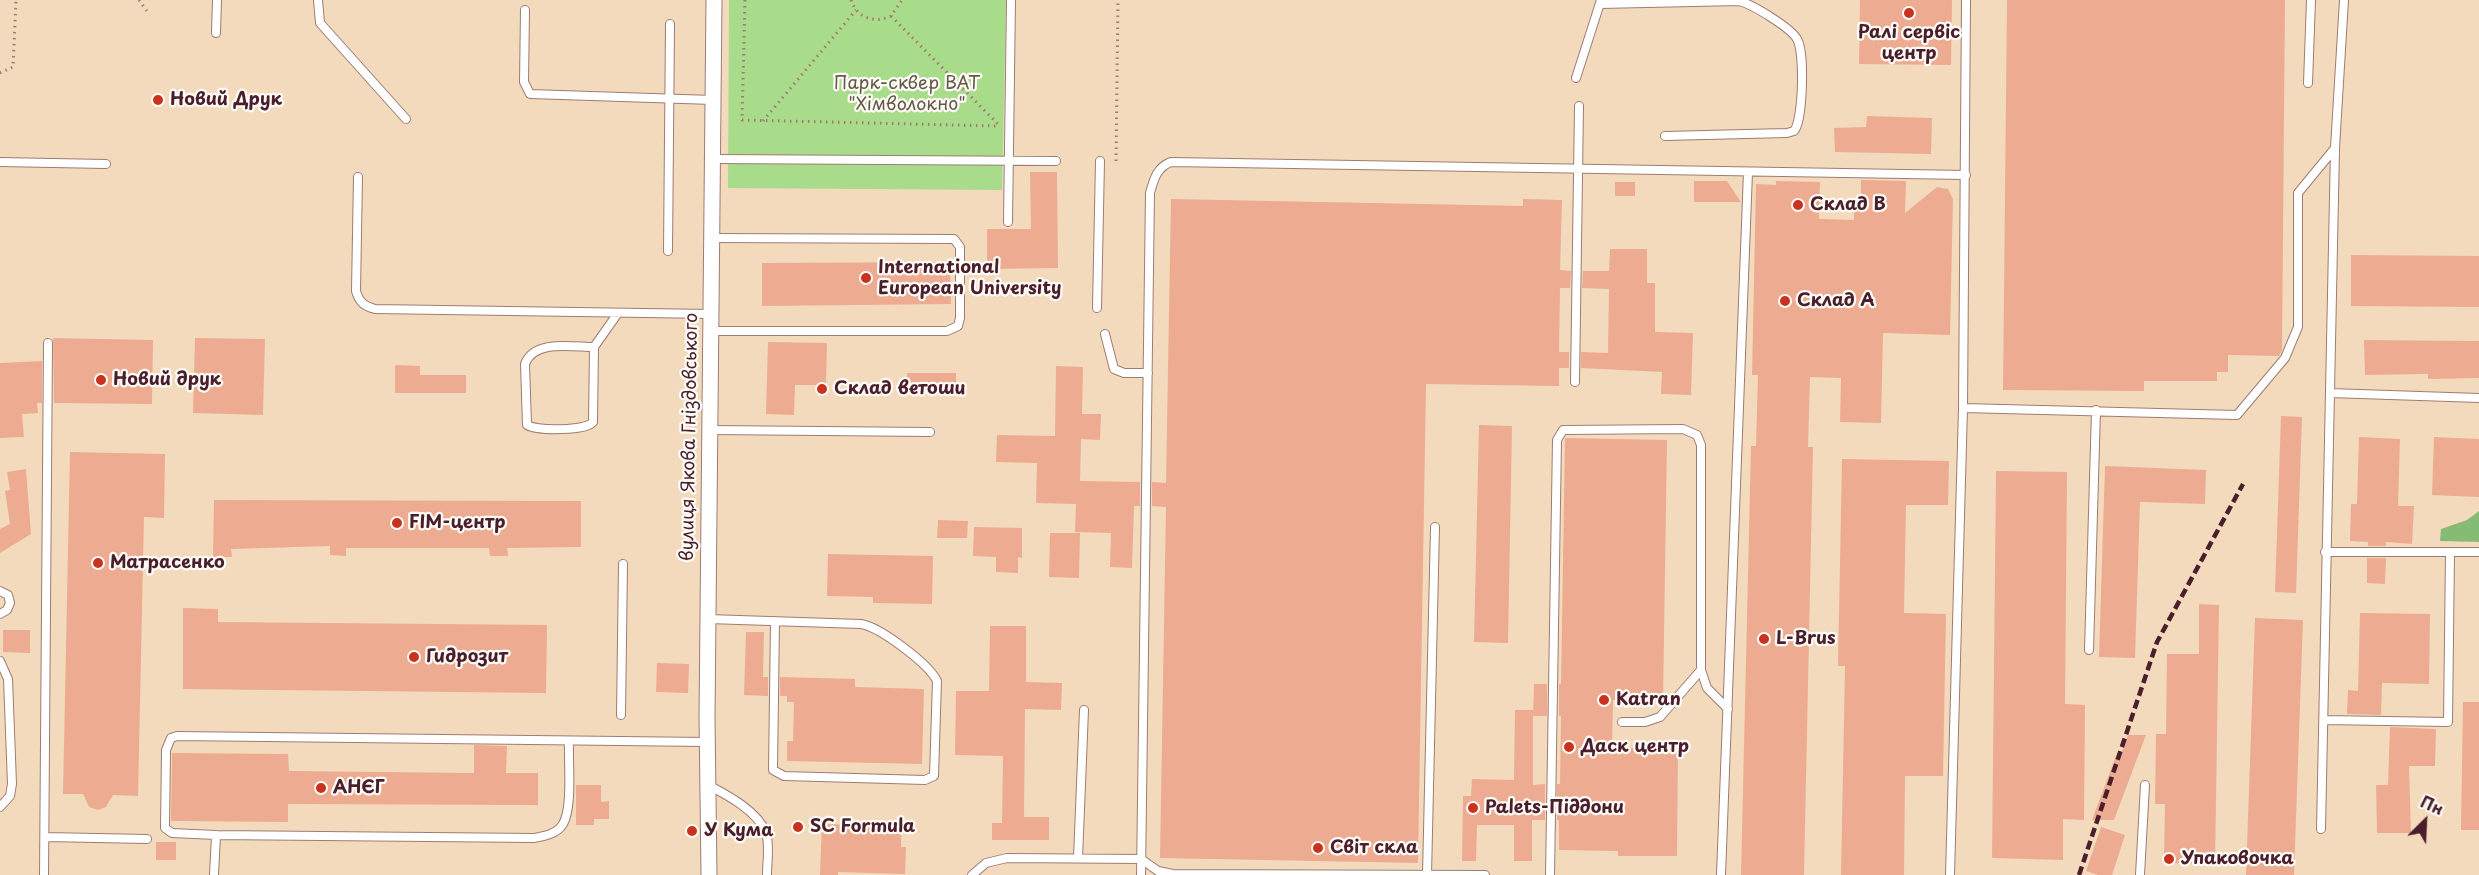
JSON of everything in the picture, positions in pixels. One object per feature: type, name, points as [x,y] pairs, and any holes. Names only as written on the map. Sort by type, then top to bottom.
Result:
[{"type":"street","name":"вулиця Якова Гніздовського","points":[[709,875],[707,742],[714,0]]},
{"type":"lane","points":[[216,33],[217,0]]},
{"type":"lane","points":[[318,0],[320,23],[406,119]]},
{"type":"lane","points":[[1008,222],[1011,0]]},
{"type":"lane","points":[[1950,875],[1963,408],[1966,0]]},
{"type":"lane","points":[[2308,83],[2311,0]]},
{"type":"lane","points":[[2321,829],[2335,148],[2344,0]]},
{"type":"lane","points":[[1576,78],[1601,2],[1744,2],[1797,37],[1801,50],[1798,126],[1787,133],[1665,136]]},
{"type":"lane","points":[[525,10],[524,82],[530,94],[713,100]]},
{"type":"lane","points":[[668,251],[670,24]]},
{"type":"lane","points":[[1575,382],[1579,106]]},
{"type":"lane","points":[[1963,408],[2237,415],[2285,358],[2298,327],[2298,193],[2335,148]]},
{"type":"lane","points":[[712,159],[1056,161]]},
{"type":"lane","points":[[1097,308],[1100,161]]},
{"type":"lane","points":[[0,162],[106,164]]},
{"type":"lane","points":[[1141,875],[1150,193],[1157,173],[1167,163],[1388,164],[1966,175]]},
{"type":"lane","points":[[1721,875],[1748,172]]},
{"type":"lane","points":[[358,177],[356,291],[359,300],[365,306],[375,309],[711,314]]},
{"type":"lane","points":[[711,331],[947,331],[958,326],[960,318],[960,247],[954,239],[712,238]]},
{"type":"lane","points":[[594,347],[541,348],[528,357],[525,364],[527,425],[538,428],[590,426],[595,415],[594,347],[618,313]]},
{"type":"lane","points":[[1105,334],[1114,369],[1124,373],[1148,374]]},
{"type":"lane","points":[[44,875],[48,343]]},
{"type":"lane","points":[[2330,393],[2479,398]]},
{"type":"lane","points":[[2089,650],[2097,410]]},
{"type":"lane","points":[[1551,875],[1557,440],[1563,430],[1683,429],[1697,435],[1701,445],[1701,670],[1707,688],[1728,709]]},
{"type":"lane","points":[[710,430],[930,432]]},
{"type":"lane","points":[[1427,875],[1435,526]]},
{"type":"lane","points":[[2325,552],[2479,552]]},
{"type":"lane","points":[[2324,720],[2448,722],[2450,552]]},
{"type":"lane","points":[[621,715],[623,564]]},
{"type":"lane","points":[[0,591],[8,595],[10,603],[7,610],[0,614]]},
{"type":"lane","points":[[708,619],[775,621],[867,625],[880,631],[934,675],[938,687],[934,776],[925,780],[784,776],[773,771],[775,621]]},
{"type":"lane","points":[[0,661],[8,679],[12,784],[10,796],[0,807]]},
{"type":"lane","points":[[1622,722],[1645,722],[1660,717],[1701,670]]},
{"type":"lane","points":[[1078,858],[1083,710]]},
{"type":"lane","points":[[568,741],[568,802],[563,824],[550,836],[534,838],[216,835],[172,833],[165,828],[166,750],[171,738],[707,742]]},
{"type":"lane","points":[[708,785],[726,795],[762,826],[766,834],[767,875]]},
{"type":"lane","points":[[2140,875],[2145,785]]},
{"type":"lane","points":[[214,875],[216,835]]},
{"type":"lane","points":[[45,837],[147,839]]},
{"type":"lane","points":[[972,875],[986,863],[1007,858],[1142,859],[1165,874],[1485,875]]},
{"type":"path","points":[[0,73],[13,67],[16,57],[16,0]]},
{"type":"path","points":[[139,0],[148,14]]},
{"type":"path","points":[[745,0],[742,120],[999,126]]},
{"type":"path","points":[[851,0],[856,10],[868,19],[876,20],[891,16],[902,0]]},
{"type":"path","points":[[1116,161],[1118,0]]},
{"type":"path","points":[[763,121],[856,10]]},
{"type":"path","points":[[891,16],[999,126]]},
{"type":"path","points":[[999,114],[999,126]]},
{"type":"green space","name":"Парк-сквер ВАТ \"Хімволокно\"","points":[[729,0],[1006,0],[1002,190],[728,188]]},
{"type":"green space","points":[[2479,511],[2479,542],[2440,541],[2441,529],[2467,520]]},
{"type":"building","points":[[1860,0],[1952,0],[1951,65],[1859,64]]},
{"type":"building","points":[[2007,0],[2285,0],[2282,350],[2279,356],[2228,355],[2228,372],[2217,372],[2217,381],[2144,381],[2144,391],[2003,390]]},
{"type":"building","points":[[1867,116],[1932,118],[1931,154],[1835,152],[1834,128],[1866,127]]},
{"type":"building","points":[[1030,172],[1057,172],[1058,268],[987,269],[987,229],[1031,229]]},
{"type":"building","points":[[1861,180],[1906,181],[1905,213],[1937,187],[1948,189],[1953,199],[1950,335],[1883,333],[1881,423],[1840,422],[1841,378],[1810,377],[1808,447],[1813,447],[1804,875],[1741,875],[1751,446],[1756,446],[1758,375],[1752,375],[1756,184],[1776,185],[1776,181],[1820,182],[1819,219],[1854,220],[1854,199],[1861,199]]},
{"type":"building","points":[[1694,181],[1727,181],[1741,202],[1694,202]]},
{"type":"building","points":[[1615,182],[1635,182],[1635,196],[1615,196]]},
{"type":"building","points":[[1171,199],[1523,206],[1523,199],[1562,200],[1560,270],[1571,271],[1570,288],[1560,288],[1559,352],[1569,352],[1569,368],[1559,368],[1559,386],[1426,384],[1418,863],[1160,858],[1166,507],[1152,506],[1152,482],[1166,483]]},
{"type":"building","points":[[1610,249],[1647,249],[1647,283],[1655,283],[1655,332],[1693,333],[1691,395],[1661,394],[1662,372],[1581,368],[1581,352],[1608,353],[1609,289],[1582,288],[1583,271],[1609,271]]},
{"type":"building","points":[[2351,255],[2479,256],[2479,307],[2351,306]]},
{"type":"building","points":[[950,262],[951,304],[762,306],[762,263]]},
{"type":"building","points":[[53,338],[153,340],[152,404],[54,403]]},
{"type":"building","points":[[195,338],[265,339],[263,415],[193,413]]},
{"type":"building","points":[[2364,340],[2479,341],[2479,378],[2428,379],[2428,374],[2365,375]]},
{"type":"building","points":[[768,342],[827,343],[826,385],[795,385],[794,415],[766,414]]},
{"type":"building","points":[[42,361],[42,403],[37,403],[38,413],[22,414],[24,437],[0,438],[0,363]]},
{"type":"building","points":[[395,365],[420,366],[420,375],[466,375],[466,393],[395,393]]},
{"type":"building","points":[[1056,366],[1083,367],[1082,414],[1101,414],[1100,440],[1081,439],[1080,481],[1140,482],[1140,506],[1134,506],[1132,568],[1110,567],[1111,533],[1075,532],[1076,504],[1036,503],[1037,463],[996,462],[997,435],[1055,436]]},
{"type":"building","points":[[907,373],[956,373],[956,391],[908,391]]},
{"type":"building","points":[[2281,416],[2302,417],[2296,593],[2275,592]]},
{"type":"building","points":[[1479,425],[1512,426],[1508,643],[1474,642]]},
{"type":"building","points":[[2359,437],[2400,439],[2398,506],[2414,506],[2412,544],[2386,542],[2386,546],[2368,546],[2368,542],[2350,541],[2351,504],[2357,504]]},
{"type":"building","points":[[2434,437],[2479,439],[2479,497],[2432,495]]},
{"type":"building","points":[[1565,438],[1667,440],[1663,701],[1613,700],[1612,748],[1678,747],[1677,856],[1618,856],[1618,851],[1559,850],[1557,784],[1560,784],[1559,684],[1561,684]]},
{"type":"building","points":[[70,452],[165,454],[164,518],[144,517],[138,796],[113,795],[106,807],[98,810],[89,807],[83,794],[63,794]]},
{"type":"building","points":[[1842,459],[1949,461],[1948,505],[1906,505],[1904,613],[1946,614],[1943,776],[1905,776],[1904,875],[1841,875],[1845,666],[1838,666]]},
{"type":"building","points":[[2105,466],[2206,470],[2205,504],[2140,502],[2135,658],[2099,657]]},
{"type":"building","points":[[26,469],[31,534],[0,553],[0,529],[10,524],[5,491],[10,490],[7,472]]},
{"type":"building","points":[[1996,471],[2067,472],[2065,704],[2085,705],[2084,820],[2063,819],[2063,860],[1992,858]]},
{"type":"building","name":"FIM-центр","points":[[214,500],[581,501],[581,547],[507,548],[508,556],[490,556],[489,548],[346,548],[346,556],[330,555],[330,546],[231,549],[232,557],[213,557]]},
{"type":"building","points":[[938,520],[968,521],[967,538],[937,538]]},
{"type":"building","points":[[974,527],[1022,528],[1022,558],[1018,557],[1018,573],[996,572],[996,557],[973,556]]},
{"type":"building","points":[[1050,533],[1080,533],[1079,578],[1049,577]]},
{"type":"building","points":[[828,554],[933,556],[932,604],[873,603],[873,597],[827,596]]},
{"type":"building","points":[[2367,558],[2386,558],[2385,584],[2367,583]]},
{"type":"building","points":[[2199,604],[2219,605],[2215,864],[2164,863],[2165,804],[2155,804],[2156,734],[2166,734],[2167,654],[2199,654]]},
{"type":"building","points":[[183,608],[218,609],[218,622],[547,625],[546,693],[183,689]]},
{"type":"building","points":[[2360,613],[2430,614],[2429,684],[2382,683],[2381,715],[2347,714],[2348,690],[2358,691]]},
{"type":"building","points":[[2255,618],[2303,620],[2294,875],[2246,875]]},
{"type":"building","points":[[990,626],[1026,626],[1026,682],[1062,683],[1061,710],[1025,709],[1024,817],[1049,817],[1049,840],[992,840],[992,823],[1002,823],[1003,756],[955,755],[956,691],[989,691]]},
{"type":"building","points":[[3,630],[30,630],[30,653],[3,652]]},
{"type":"building","points":[[746,632],[764,632],[763,677],[768,677],[768,696],[744,695]]},
{"type":"building","points":[[657,663],[689,664],[688,693],[656,692]]},
{"type":"building","points":[[780,677],[855,679],[855,687],[924,689],[922,764],[787,761],[787,741],[793,741],[794,702],[787,702],[787,696],[780,696]]},
{"type":"building","points":[[1534,684],[1547,684],[1547,716],[1533,716]]},
{"type":"building","points":[[2463,702],[2479,702],[2479,830],[2461,830]]},
{"type":"building","points":[[1515,710],[1533,710],[1533,785],[1545,784],[1545,820],[1532,820],[1532,861],[1514,861],[1514,825],[1477,825],[1476,861],[1462,861],[1463,796],[1471,796],[1472,779],[1514,780]]},
{"type":"building","points":[[2390,727],[2436,729],[2435,766],[2409,766],[2411,833],[2377,833],[2376,785],[2388,785]]},
{"type":"building","points":[[2128,735],[2146,735],[2114,820],[2092,820],[2116,756],[2120,757]]},
{"type":"building","name":"АНЄГ","points":[[474,745],[507,746],[506,773],[538,773],[538,805],[288,804],[288,822],[171,821],[172,753],[288,754],[289,771],[474,773]]},
{"type":"building","points":[[576,785],[601,785],[601,802],[609,801],[609,819],[594,819],[594,825],[576,825]]},
{"type":"building","points":[[822,824],[901,826],[901,847],[906,847],[905,874],[838,872],[838,875],[820,875]]},
{"type":"building","points":[[2101,827],[2125,835],[2112,875],[2098,875],[2086,871]]},
{"type":"building","points":[[156,842],[176,842],[176,860],[156,860]]},
{"type":"railway","points":[[2079,875],[2157,642],[2243,484]]},
{"type":"place","name":"Ралі сервіс центр","points":[[1909,13]]},
{"type":"place","name":"Новий Друк","points":[[158,100]]},
{"type":"place","name":"Склад B","points":[[1798,205]]},
{"type":"place","name":"International European University","points":[[866,278]]},
{"type":"place","name":"Склад A","points":[[1785,301]]},
{"type":"place","name":"Новий друк","points":[[101,380]]},
{"type":"place","name":"Склад ветоши","points":[[822,389]]},
{"type":"place","name":"FIM-центр","points":[[397,523]]},
{"type":"place","name":"Матрасенко","points":[[98,563]]},
{"type":"place","name":"L-Brus","points":[[1764,639]]},
{"type":"place","name":"Гидрозит","points":[[414,657]]},
{"type":"place","name":"Katran","points":[[1604,700]]},
{"type":"place","name":"Даск центр","points":[[1569,747]]},
{"type":"place","name":"АНЄГ","points":[[321,788]]},
{"type":"place","name":"Palets-Піддони","points":[[1473,808]]},
{"type":"place","name":"SC Formula","points":[[798,827]]},
{"type":"place","name":"У Кума","points":[[692,831]]},
{"type":"place","name":"Світ скла","points":[[1318,848]]},
{"type":"place","name":"Упаковочка","points":[[2169,859]]}]
